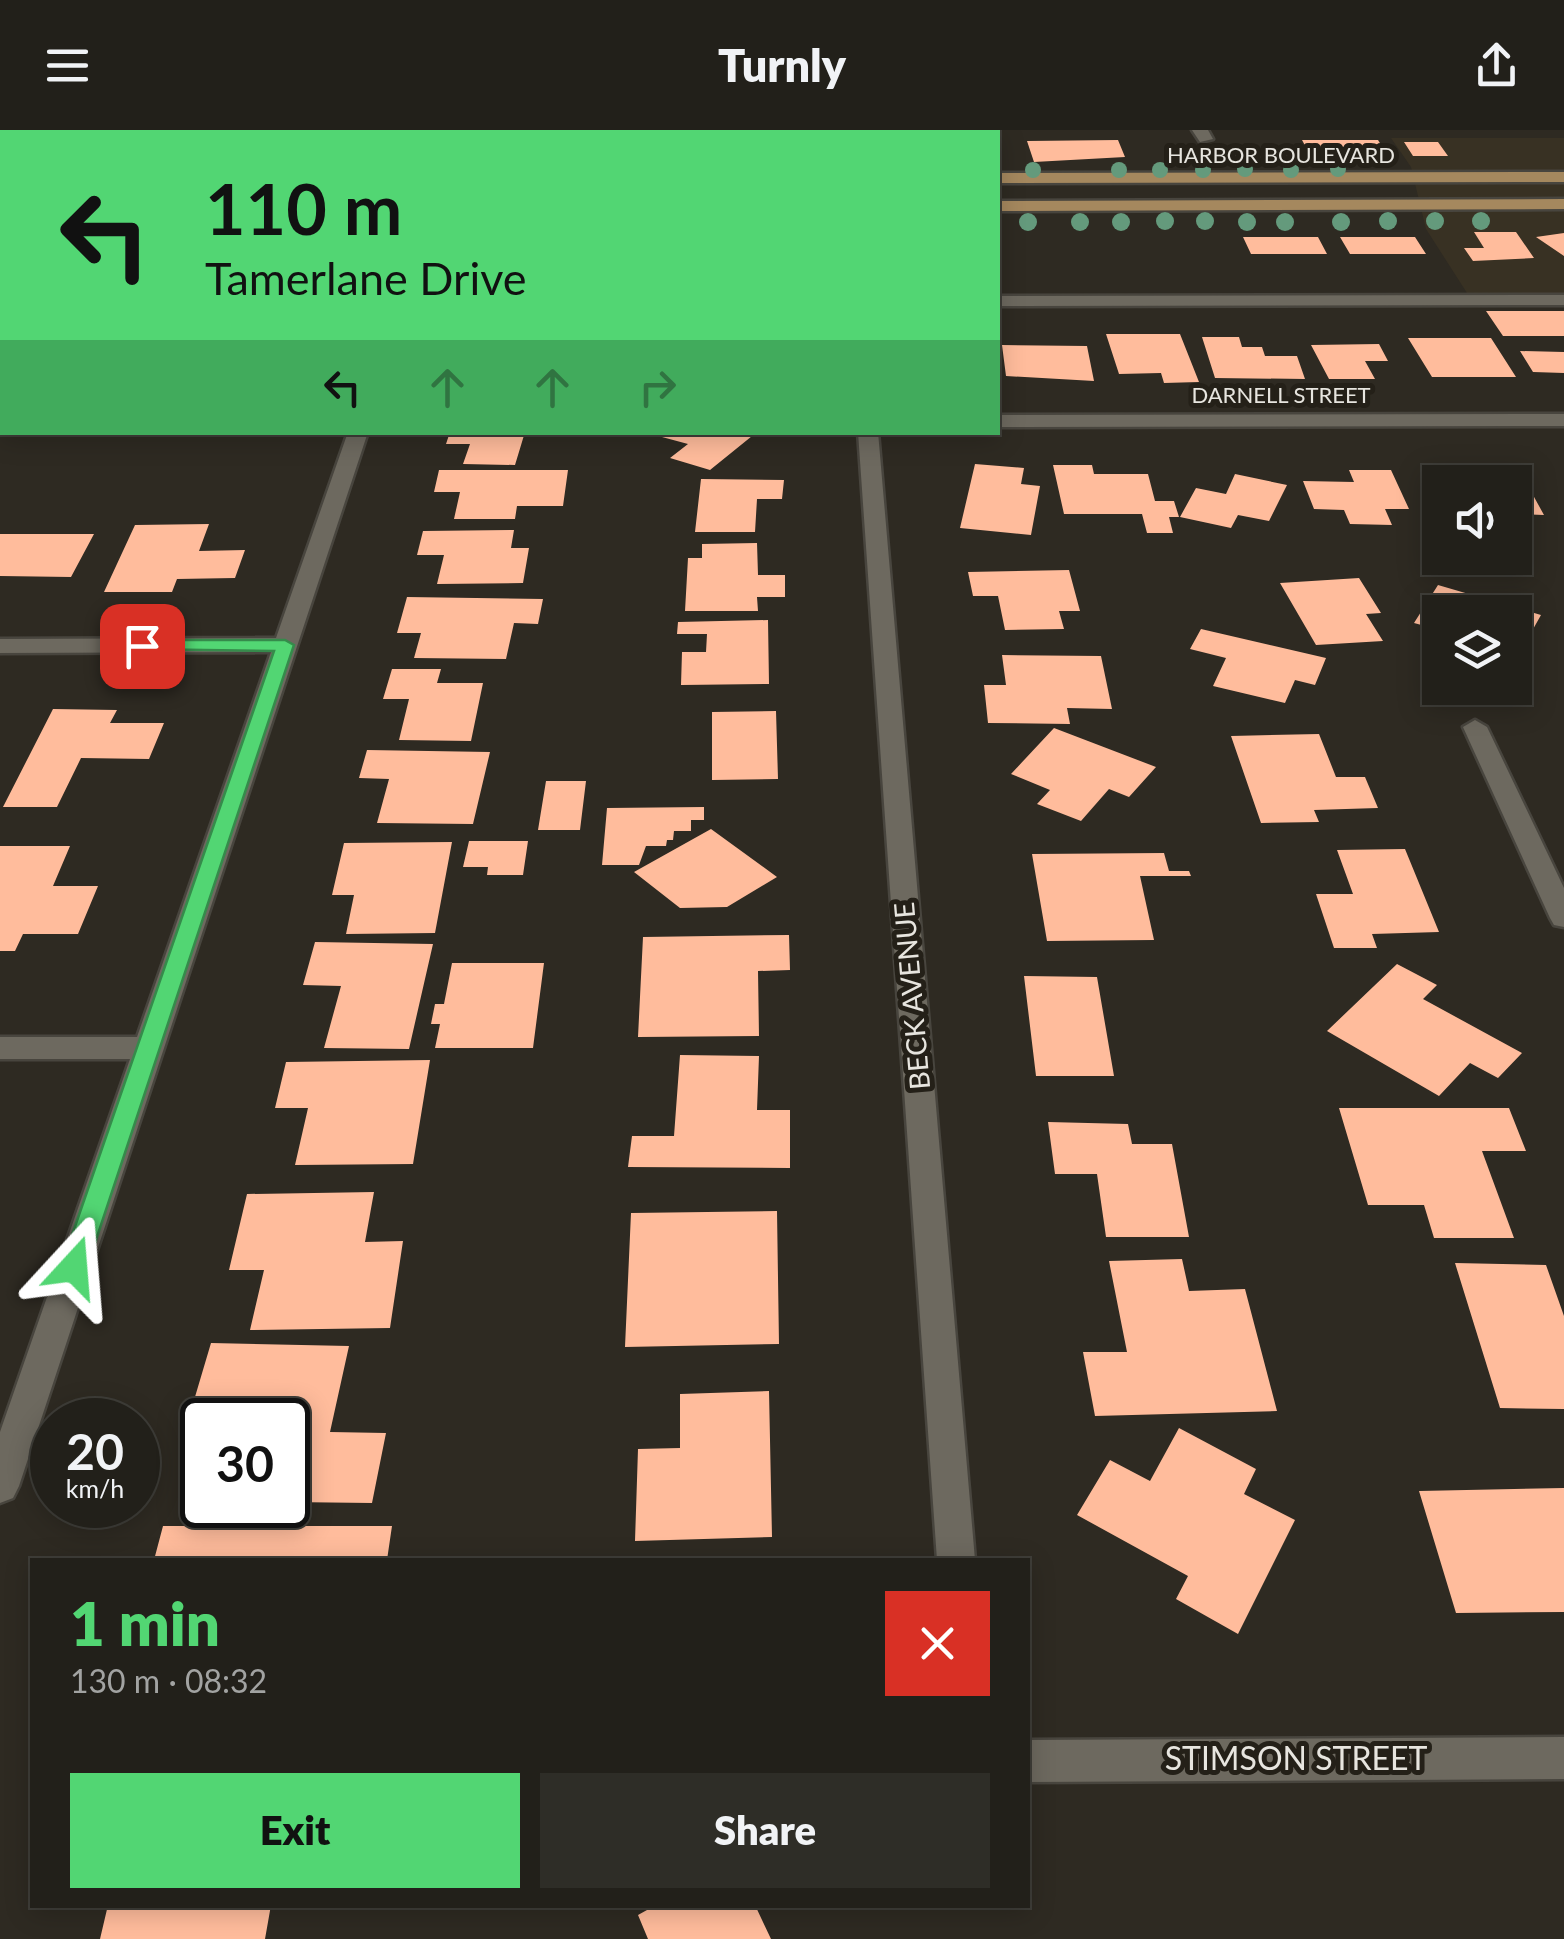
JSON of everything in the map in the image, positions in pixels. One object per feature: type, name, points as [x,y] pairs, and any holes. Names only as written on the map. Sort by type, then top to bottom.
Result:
[{"type":"main road","name":"HARBOR BOULEVARD","points":[[1000,178],[1564,176]]},
{"type":"main road","name":"HARBOR BOULEVARD","points":[[1000,206],[1564,204]]},
{"type":"street","points":[[1000,301],[1564,300]]},
{"type":"street","name":"DARNELL STREET","points":[[1000,421],[1564,420]]},
{"type":"street","points":[[0,1486],[357,435]]},
{"type":"street","name":"BECK AVENUE","points":[[868,435],[956,1558]]},
{"type":"street","points":[[0,646],[285,645]]},
{"type":"street","points":[[1475,727],[1564,918]]},
{"type":"street","points":[[0,1048],[148,1048]]},
{"type":"street","name":"STIMSON STREET","points":[[1030,1761],[1564,1758]]},
{"type":"shaded area","points":[[1391,138],[1564,138],[1564,293],[1467,293],[1426,229],[1411,167]]},
{"type":"building","points":[[1118,140],[1125,157],[1034,162],[1027,141]]},
{"type":"building","points":[[1302,140],[1378,140],[1393,164],[1315,164]]},
{"type":"building","points":[[1404,142],[1438,142],[1448,156],[1413,156]]},
{"type":"building","points":[[1474,232],[1516,232],[1534,258],[1473,261],[1464,248],[1484,248]]},
{"type":"building","points":[[1564,233],[1564,256],[1536,237]]},
{"type":"building","points":[[1243,237],[1318,237],[1327,254],[1251,254]]},
{"type":"building","points":[[1340,237],[1415,237],[1426,254],[1350,254]]},
{"type":"building","points":[[1486,311],[1564,311],[1564,336],[1503,336]]},
{"type":"building","points":[[1106,334],[1180,334],[1199,382],[1164,383],[1161,373],[1119,374]]},
{"type":"building","points":[[1202,337],[1239,337],[1242,347],[1262,347],[1265,356],[1297,356],[1305,379],[1215,378]]},
{"type":"building","points":[[1408,338],[1491,338],[1516,377],[1432,377]]},
{"type":"building","points":[[1379,344],[1388,361],[1365,361],[1375,379],[1329,379],[1311,345]]},
{"type":"building","points":[[1002,345],[1087,346],[1094,381],[1006,376]]},
{"type":"building","points":[[1520,351],[1564,352],[1564,373],[1533,372]]},
{"type":"building","points":[[449,435],[524,435],[515,465],[463,464],[470,444],[446,444]]},
{"type":"building","points":[[753,435],[710,470],[670,458],[688,444],[662,437]]},
{"type":"building","points":[[975,464],[1024,468],[1021,484],[1040,486],[1031,535],[960,528]]},
{"type":"building","points":[[1053,465],[1092,465],[1094,474],[1148,474],[1155,501],[1174,501],[1179,517],[1169,517],[1173,533],[1147,533],[1142,514],[1064,514]]},
{"type":"building","points":[[439,470],[568,470],[563,506],[517,506],[515,519],[454,519],[460,492],[434,492]]},
{"type":"building","points":[[1349,470],[1391,470],[1409,509],[1385,509],[1392,525],[1350,524],[1344,510],[1314,509],[1303,481],[1354,482]]},
{"type":"building","points":[[1235,474],[1287,485],[1269,521],[1238,515],[1231,528],[1180,517],[1196,488],[1226,494]]},
{"type":"building","points":[[701,479],[784,480],[782,499],[757,499],[755,532],[695,532]]},
{"type":"building","points":[[1532,493],[1544,515],[1532,515]]},
{"type":"building","points":[[209,524],[199,551],[245,550],[235,578],[177,579],[172,592],[104,592],[135,525]]},
{"type":"building","points":[[514,530],[511,548],[529,548],[523,583],[437,584],[444,555],[417,555],[423,531]]},
{"type":"building","points":[[0,534],[94,534],[71,577],[0,576]]},
{"type":"building","points":[[757,543],[758,575],[785,575],[785,597],[757,597],[758,611],[685,611],[688,558],[702,558],[702,544]]},
{"type":"building","points":[[1069,570],[1080,611],[1059,611],[1064,629],[1005,630],[998,596],[973,596],[968,572]]},
{"type":"building","points":[[1359,578],[1381,613],[1366,614],[1383,641],[1316,645],[1280,583]]},
{"type":"building","points":[[1438,585],[1472,595],[1432,595]]},
{"type":"building","points":[[407,597],[543,599],[538,624],[514,623],[506,659],[414,658],[421,633],[397,633]]},
{"type":"building","points":[[1532,612],[1541,615],[1532,631]]},
{"type":"building","points":[[768,620],[769,684],[681,685],[682,652],[706,652],[707,634],[677,634],[678,622]]},
{"type":"building","points":[[1201,629],[1326,658],[1315,685],[1295,680],[1285,703],[1213,686],[1226,658],[1190,649]]},
{"type":"building","points":[[1002,655],[1101,656],[1112,709],[1067,708],[1070,724],[988,723],[984,685],[1006,685]]},
{"type":"building","points":[[392,669],[441,669],[437,683],[483,683],[471,741],[399,740],[409,699],[383,699]]},
{"type":"building","points":[[53,709],[117,710],[110,723],[164,723],[149,759],[81,758],[57,807],[3,807]]},
{"type":"building","points":[[776,711],[778,779],[712,780],[712,712]]},
{"type":"building","points":[[1054,728],[1156,767],[1129,797],[1109,789],[1081,821],[1037,804],[1050,790],[1011,774]]},
{"type":"building","points":[[1319,734],[1336,777],[1365,777],[1378,808],[1314,810],[1319,822],[1261,823],[1231,736]]},
{"type":"building","points":[[367,750],[490,752],[473,824],[377,823],[389,779],[359,778]]},
{"type":"building","points":[[546,781],[586,781],[580,830],[538,830]]},
{"type":"building","points":[[704,807],[704,820],[691,820],[691,831],[674,831],[673,840],[667,840],[666,846],[646,846],[639,865],[602,865],[607,808]]},
{"type":"building","points":[[711,829],[777,877],[727,907],[680,908],[634,872]]},
{"type":"building","points":[[469,841],[528,841],[523,875],[487,875],[488,867],[463,867]]},
{"type":"building","points":[[452,842],[435,933],[346,934],[354,895],[332,895],[344,843]]},
{"type":"building","points":[[0,846],[70,846],[53,886],[98,886],[78,934],[23,934],[15,951],[0,951]]},
{"type":"building","points":[[1405,849],[1439,932],[1372,934],[1377,948],[1334,948],[1316,894],[1353,894],[1337,850]]},
{"type":"building","points":[[1164,853],[1169,871],[1189,871],[1191,876],[1140,876],[1154,940],[1047,941],[1032,854]]},
{"type":"building","points":[[789,935],[790,970],[758,971],[759,1036],[638,1037],[643,937]]},
{"type":"building","points":[[315,942],[433,944],[409,1049],[324,1048],[341,986],[303,985]]},
{"type":"building","points":[[452,963],[544,963],[533,1048],[435,1048],[440,1024],[431,1024],[435,1004],[444,1004]]},
{"type":"building","points":[[1397,964],[1437,985],[1423,999],[1522,1053],[1498,1078],[1470,1063],[1439,1096],[1327,1031]]},
{"type":"building","points":[[1024,976],[1097,977],[1114,1076],[1036,1076]]},
{"type":"building","points":[[680,1055],[759,1056],[757,1110],[790,1110],[790,1168],[628,1167],[632,1136],[674,1136]]},
{"type":"building","points":[[430,1060],[413,1164],[295,1165],[308,1108],[275,1108],[286,1062]]},
{"type":"building","points":[[1339,1108],[1509,1108],[1526,1151],[1482,1151],[1514,1238],[1434,1238],[1424,1205],[1368,1205]]},
{"type":"building","points":[[1048,1122],[1128,1124],[1132,1144],[1172,1144],[1189,1237],[1106,1237],[1097,1174],[1055,1174]]},
{"type":"building","points":[[374,1192],[365,1242],[403,1241],[390,1328],[250,1330],[264,1270],[229,1270],[247,1194]]},
{"type":"building","points":[[777,1211],[779,1344],[625,1347],[631,1213]]},
{"type":"building","points":[[1182,1259],[1189,1291],[1245,1289],[1277,1411],[1095,1416],[1083,1352],[1127,1352],[1109,1261]]},
{"type":"building","points":[[1455,1263],[1546,1265],[1564,1316],[1564,1409],[1500,1408]]},
{"type":"building","points":[[211,1343],[349,1346],[330,1432],[386,1433],[372,1503],[310,1502],[310,1398],[195,1398]]},
{"type":"building","points":[[769,1391],[772,1537],[635,1541],[638,1449],[680,1448],[680,1394]]},
{"type":"building","points":[[1179,1428],[1256,1469],[1244,1494],[1295,1520],[1238,1634],[1176,1599],[1188,1576],[1077,1515],[1110,1460],[1150,1481]]},
{"type":"building","points":[[1564,1488],[1564,1612],[1456,1613],[1419,1491]]},
{"type":"building","points":[[163,1526],[392,1526],[387,1558],[155,1558]]},
{"type":"building","points":[[107,1908],[270,1908],[265,1939],[100,1939]]},
{"type":"building","points":[[651,1908],[756,1908],[771,1939],[648,1939],[638,1915]]},
{"type":"route","points":[[74,1267],[285,645],[142,646]]}]
